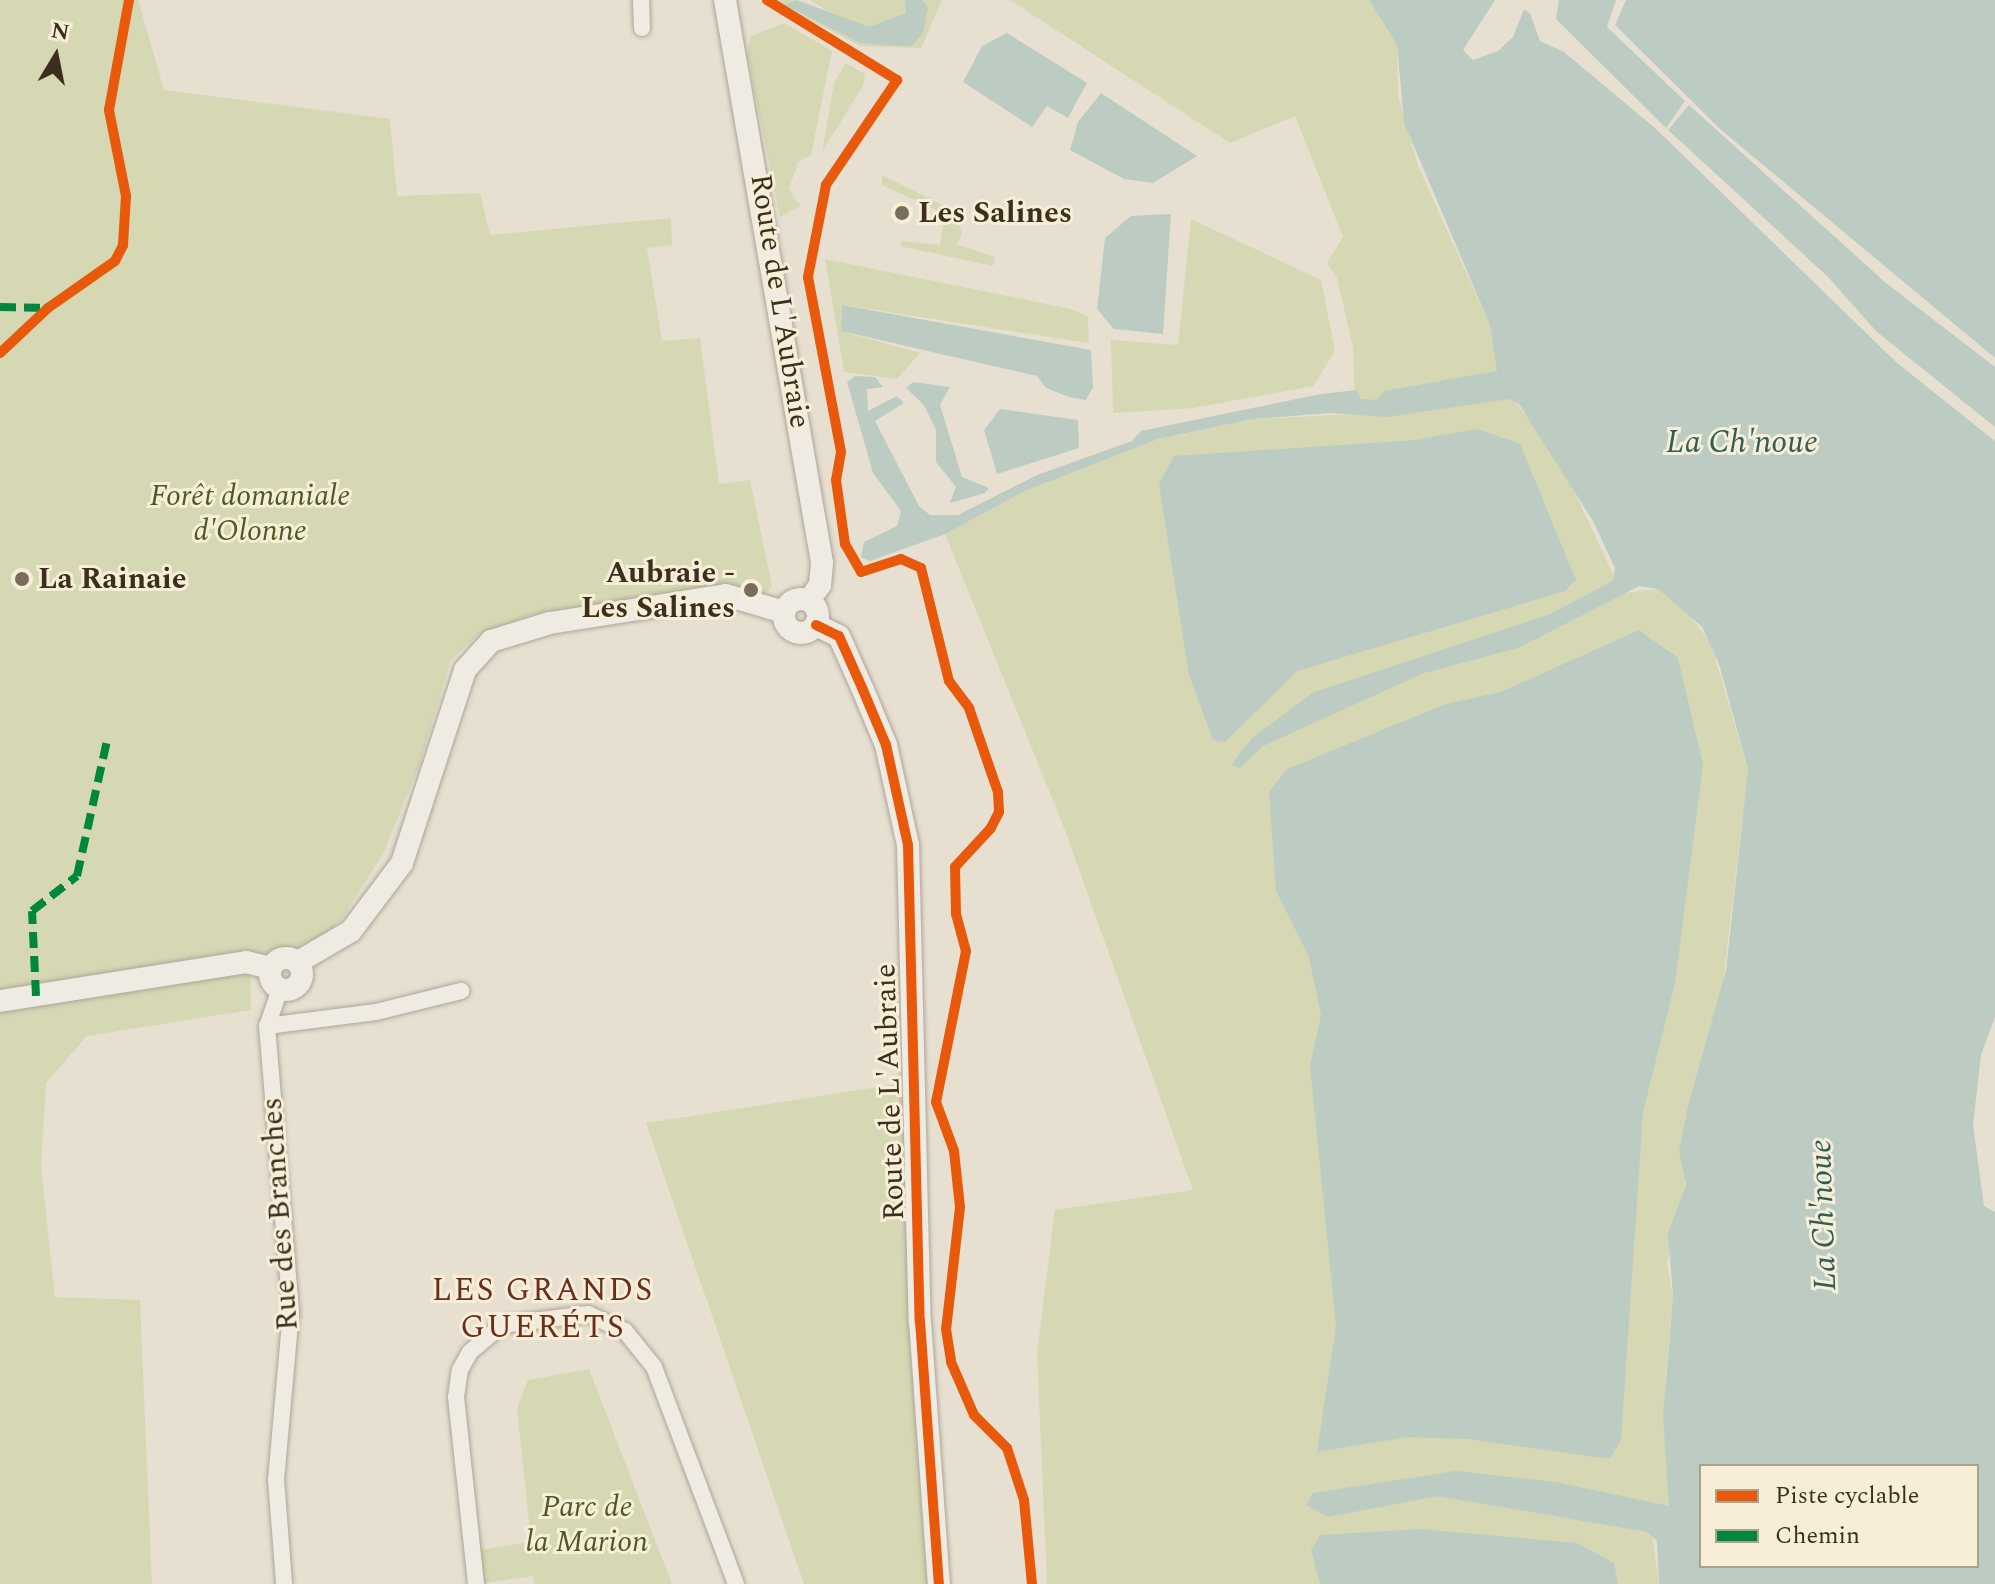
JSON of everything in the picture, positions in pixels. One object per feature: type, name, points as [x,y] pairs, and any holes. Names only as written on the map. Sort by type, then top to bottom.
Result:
[{"type":"street","points":[[641,0],[642,28]]},
{"type":"street","name":"Route de L'Aubraie","points":[[725,0],[821,557],[823,575],[809,600]]},
{"type":"street","points":[[298,962],[351,931],[402,863],[465,670],[491,641],[550,623],[726,595],[784,612],[797,633],[816,625],[818,611],[809,600],[793,600],[784,612]]},
{"type":"street","name":"Route de L'Aubraie","points":[[816,625],[839,636],[886,745],[908,845],[920,1321],[939,1584]]},
{"type":"street","points":[[0,1001],[246,962],[270,968],[288,957],[298,962]]},
{"type":"street","points":[[270,968],[280,989],[297,987],[298,962]]},
{"type":"street","name":"Rue des Branches","points":[[280,989],[267,1026],[291,1312],[276,1479],[284,1584]]},
{"type":"street","points":[[267,1026],[376,1012],[461,991]]},
{"type":"street","points":[[476,1584],[456,1397],[460,1370],[470,1352],[502,1325],[578,1314],[625,1331],[654,1367],[736,1584]]},
{"type":"green space","name":"Forêt domaniale d'Olonne","points":[[0,0],[138,0],[164,90],[390,119],[397,196],[480,193],[490,235],[671,218],[672,245],[647,248],[662,341],[700,338],[719,484],[750,480],[772,586],[765,595],[530,615],[478,635],[451,660],[419,766],[384,852],[343,917],[316,944],[250,957],[251,1010],[87,1036],[46,1083],[41,1167],[55,1297],[140,1300],[152,1584],[0,1584]]},
{"type":"green space","points":[[776,0],[797,0],[785,6],[860,43],[912,46],[927,8],[923,0],[942,0],[921,48],[860,46],[782,5]]},
{"type":"green space","points":[[810,0],[905,0],[906,13],[869,28],[838,18]]},
{"type":"green space","points":[[1010,0],[1369,0],[1397,45],[1398,96],[1418,166],[1490,325],[1498,368],[1514,400],[1558,457],[1622,593],[1658,589],[1687,612],[1711,644],[1748,769],[1722,992],[1679,1151],[1687,1172],[1667,1264],[1673,1297],[1665,1380],[1670,1502],[1652,1534],[1659,1584],[1047,1584],[1037,1353],[1055,1210],[1193,1190],[1065,830],[945,534],[1027,490],[1141,443],[1253,419],[1355,414],[1353,347],[1337,278],[1327,263],[1343,237],[1295,116],[1230,143]]},
{"type":"green space","points":[[784,23],[832,51],[811,155],[798,162],[789,189],[800,206],[780,217],[747,53],[751,36]]},
{"type":"green space","points":[[846,63],[865,74],[863,86],[822,152],[834,83]]},
{"type":"green space","points":[[882,175],[957,212],[962,235],[956,244],[995,257],[993,266],[900,246],[901,241],[940,245],[945,214],[882,185]]},
{"type":"green space","points":[[1191,219],[1321,280],[1335,351],[1313,386],[1194,408],[1113,413],[1111,340],[1178,345]]},
{"type":"green space","points":[[825,259],[1071,309],[1088,317],[1089,343],[842,305],[841,331],[920,353],[897,379],[844,372]]},
{"type":"green space","points":[[903,1083],[929,1584],[804,1584],[646,1123]]},
{"type":"green space","name":"Parc de la Marion","points":[[589,1369],[672,1584],[534,1584],[533,1576],[484,1583],[480,1550],[531,1542],[517,1408],[528,1380]]},
{"type":"water","points":[[797,0],[869,27],[906,13],[905,0],[923,0],[928,8],[923,33],[912,46],[898,46],[860,43],[784,5]]},
{"type":"water","name":"La Ch'noue","points":[[1369,0],[1495,0],[1463,50],[1473,60],[1498,51],[1513,37],[1524,9],[1530,13],[1540,41],[1564,52],[1655,128],[1896,362],[1995,441],[1995,1017],[1981,1055],[1973,1125],[1984,1206],[1995,1212],[1995,1584],[1659,1584],[1657,1541],[1647,1532],[1438,1496],[1328,1517],[1306,1505],[1313,1493],[1456,1471],[1555,1482],[1669,1506],[1663,1415],[1673,1297],[1668,1233],[1686,1184],[1679,1151],[1688,1106],[1726,970],[1748,769],[1719,664],[1702,627],[1658,589],[1639,586],[1518,648],[1424,673],[1263,746],[1240,768],[1231,765],[1252,738],[1314,692],[1548,615],[1613,581],[1615,568],[1593,521],[1519,404],[1509,399],[1387,417],[1330,413],[1253,419],[1158,439],[1027,490],[945,534],[870,561],[861,557],[864,542],[897,526],[901,511],[873,473],[847,382],[855,376],[875,377],[883,387],[867,389],[868,411],[897,396],[904,403],[875,421],[919,506],[930,515],[958,515],[1037,475],[1132,441],[1141,431],[1321,394],[1357,390],[1361,399],[1377,400],[1384,391],[1497,371],[1490,325],[1404,123],[1397,45]]},
{"type":"water","points":[[1559,0],[1616,0],[1607,27],[1685,101],[1666,128],[1556,19]]},
{"type":"water","points":[[1626,0],[1995,0],[1995,358],[1720,129],[1615,25]]},
{"type":"water","points":[[1007,33],[1087,83],[1068,118],[1047,106],[1032,127],[963,82],[982,46]]},
{"type":"water","points":[[1101,93],[1197,156],[1153,183],[1124,179],[1070,150],[1078,122]]},
{"type":"water","points":[[1689,105],[1886,283],[1995,367],[1995,427],[1877,332],[1827,276],[1668,130]]},
{"type":"water","points":[[1171,214],[1163,334],[1114,329],[1097,309],[1105,238],[1131,216]]},
{"type":"water","points":[[842,305],[1091,350],[1093,387],[1086,400],[1069,397],[1046,388],[1037,376],[841,331]]},
{"type":"water","points":[[913,382],[950,387],[940,405],[962,477],[989,488],[985,493],[950,503],[956,487],[936,462],[936,430],[924,405],[906,388]]},
{"type":"water","points":[[1000,409],[1078,420],[1079,448],[997,474],[984,430]]},
{"type":"water","points":[[1478,429],[1520,444],[1576,580],[1565,591],[1297,671],[1225,742],[1213,740],[1189,675],[1159,484],[1174,456],[1415,440]]},
{"type":"water","points":[[1639,630],[1678,658],[1703,765],[1675,983],[1643,1112],[1621,1440],[1610,1459],[1467,1439],[1408,1437],[1317,1452],[1336,1326],[1310,1066],[1321,1015],[1309,957],[1276,891],[1269,792],[1287,769],[1446,704],[1501,692]]},
{"type":"water","points":[[1421,1529],[1577,1543],[1614,1563],[1618,1584],[1320,1584],[1311,1550],[1320,1535]]},
{"type":"marked path","points":[[0,307],[48,308]]},
{"type":"marked path","points":[[36,996],[32,911],[77,876],[108,736]]},
{"type":"cycle path","points":[[0,353],[48,308],[115,261],[123,245],[126,196],[109,110],[129,0]]},
{"type":"cycle path","points":[[767,0],[897,80],[826,185],[808,277],[841,452],[836,480],[845,544],[861,572],[901,559],[921,568],[949,681],[969,708],[998,792],[999,812],[991,828],[955,867],[956,914],[966,951],[936,1102],[954,1151],[960,1207],[946,1329],[951,1362],[974,1415],[1007,1448],[1024,1500],[1032,1584]]},
{"type":"cycle path","points":[[816,625],[839,636],[863,690],[886,745],[908,845],[920,1321],[939,1584]]},
{"type":"place","name":"Les Salines","points":[[902,213]]},
{"type":"place","name":"La Rainaie","points":[[22,579]]},
{"type":"place","name":"Aubraie - Les Salines","points":[[751,590]]},
{"type":"district","name":"LES GRANDS GUERÉTS","points":[[543,1310]]}]
